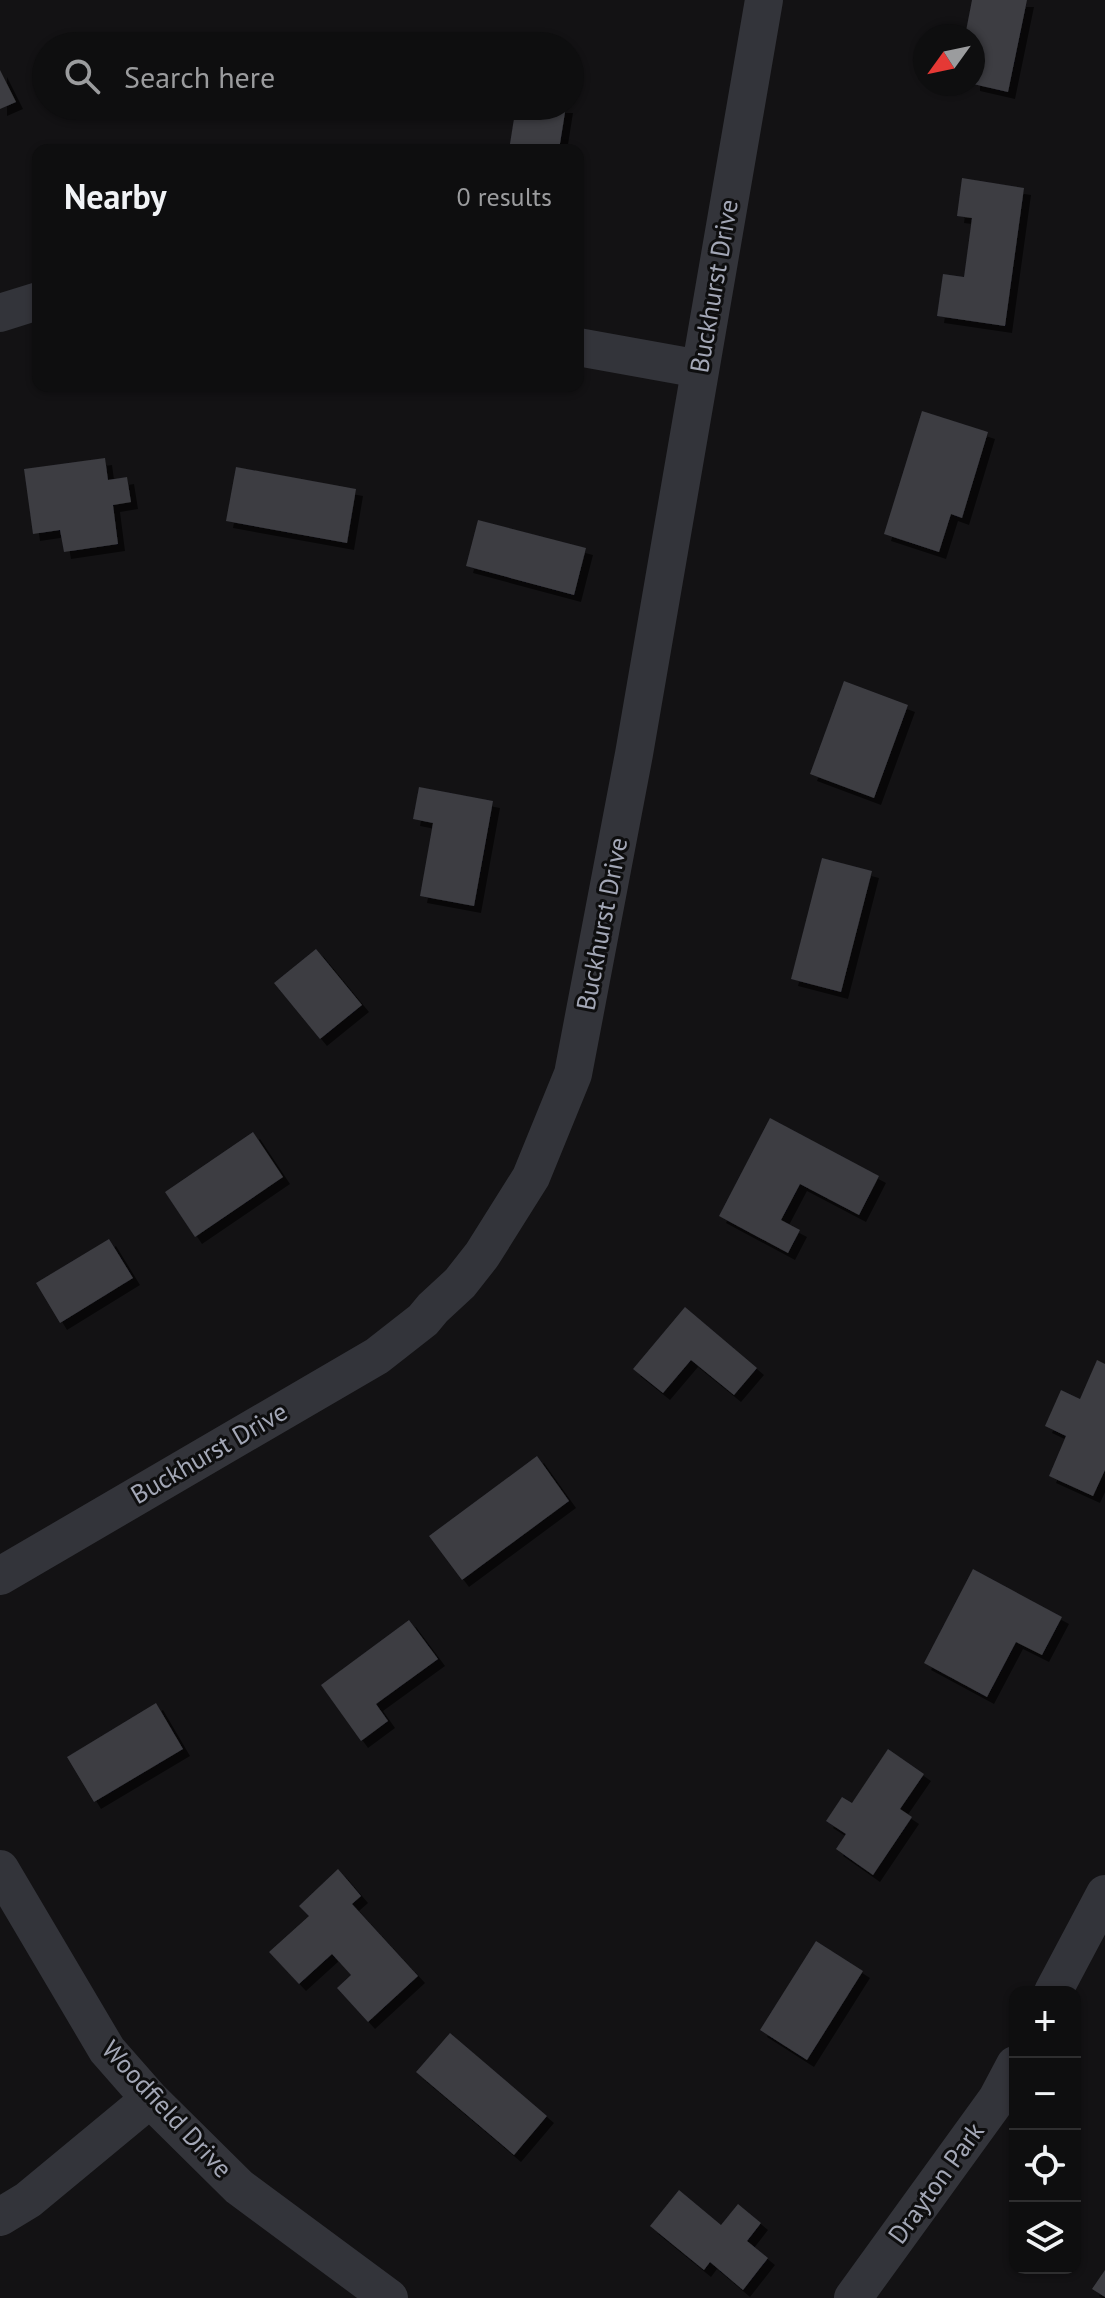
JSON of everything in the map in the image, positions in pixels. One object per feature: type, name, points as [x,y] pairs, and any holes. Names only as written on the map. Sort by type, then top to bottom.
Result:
[{"type":"street","name":"Buckhurst Drive","points":[[0,1576],[377,1356],[423,1320],[460,1283],[482,1255],[531,1177],[573,1074],[634,754],[764,0]]},
{"type":"street","points":[[0,313],[32,303]]},
{"type":"street","points":[[584,348],[700,369]]},
{"type":"street","name":"Woodfield Drive","points":[[0,1869],[107,2050],[150,2099],[239,2187],[389,2298]]},
{"type":"street","points":[[1056,1986],[1105,1894]]},
{"type":"street","name":"Drayton Park","points":[[853,2298],[997,2099],[1009,2076]]},
{"type":"street","points":[[0,2217],[28,2200],[150,2099]]},
{"type":"building","points":[[972,0],[1027,0],[1008,92],[985,87],[985,24],[967,24]]},
{"type":"building","points":[[0,70],[16,102],[0,109]]},
{"type":"building","points":[[514,120],[564,120],[560,144],[510,144]]},
{"type":"building","points":[[962,178],[1024,188],[1005,326],[937,316],[943,274],[964,277],[972,218],[957,216]]},
{"type":"building","points":[[922,411],[988,432],[962,518],[951,514],[939,552],[884,534]]},
{"type":"building","points":[[105,458],[108,480],[127,477],[131,502],[113,505],[118,544],[64,552],[60,530],[33,534],[24,469]]},
{"type":"building","points":[[236,467],[356,489],[347,543],[226,521]]},
{"type":"building","points":[[478,520],[586,548],[574,595],[466,566]]},
{"type":"building","points":[[844,681],[908,705],[874,798],[810,774]]},
{"type":"building","points":[[419,787],[493,801],[474,906],[420,896],[433,823],[413,819]]},
{"type":"building","points":[[822,858],[872,871],[841,992],[791,979]]},
{"type":"building","points":[[316,949],[362,1005],[320,1039],[274,983]]},
{"type":"building","points":[[770,1118],[879,1176],[859,1215],[800,1184],[781,1220],[800,1230],[788,1253],[719,1216]]},
{"type":"building","points":[[253,1132],[283,1177],[195,1237],[165,1192]]},
{"type":"building","points":[[109,1239],[133,1278],[60,1323],[36,1283]]},
{"type":"building","points":[[685,1307],[757,1368],[734,1395],[691,1360],[663,1393],[633,1369]]},
{"type":"building","points":[[1097,1360],[1105,1364],[1105,1470],[1093,1496],[1049,1476],[1066,1436],[1045,1426],[1061,1390],[1080,1399]]},
{"type":"building","points":[[537,1456],[569,1501],[462,1580],[429,1536]]},
{"type":"building","points":[[973,1569],[1062,1617],[1042,1655],[1016,1642],[987,1697],[924,1663]]},
{"type":"building","points":[[409,1620],[438,1659],[376,1704],[388,1721],[361,1741],[321,1685]]},
{"type":"building","points":[[156,1703],[183,1749],[94,1802],[67,1757]]},
{"type":"building","points":[[888,1749],[924,1774],[900,1809],[912,1817],[873,1875],[836,1849],[846,1834],[826,1821],[842,1797],[852,1803]]},
{"type":"building","points":[[338,1869],[361,1896],[352,1904],[418,1976],[368,2022],[337,1988],[351,1975],[332,1954],[299,1984],[269,1952],[309,1916],[299,1906]]},
{"type":"building","points":[[816,1941],[863,1971],[807,2060],[760,2030]]},
{"type":"building","points":[[450,2033],[547,2116],[514,2155],[416,2072]]},
{"type":"building","points":[[679,2190],[721,2225],[738,2204],[761,2223],[747,2241],[768,2258],[743,2290],[710,2262],[704,2270],[650,2226]]},
{"type":"building","points":[[1105,2270],[1105,2297],[1092,2289]]}]
